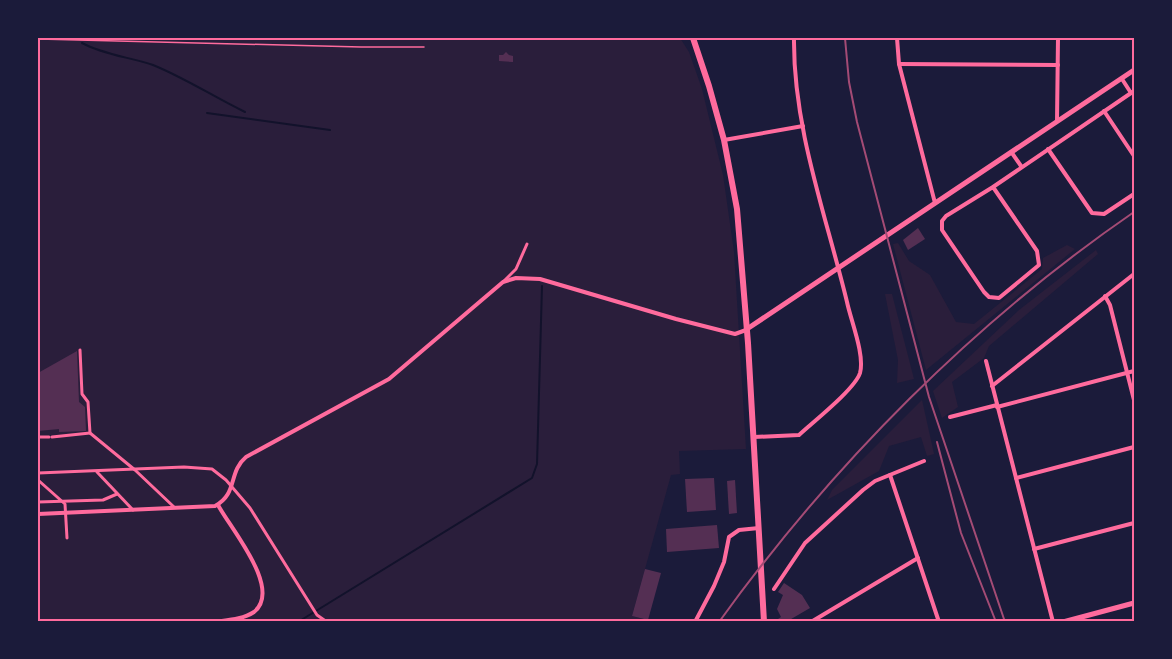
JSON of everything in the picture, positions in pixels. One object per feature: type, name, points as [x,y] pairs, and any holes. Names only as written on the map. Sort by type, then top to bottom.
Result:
[{"type":"main road","points":[[693,38],[724,140],[737,209],[747,329],[764,621]]},
{"type":"street","points":[[754,437],[799,435],[855,383],[860,374],[861,360],[803,126],[797,89],[794,38]]},
{"type":"street","points":[[897,38],[899,64],[936,204]]},
{"type":"street","points":[[1057,122],[1058,38]]},
{"type":"street","points":[[899,64],[1058,65]]},
{"type":"street","points":[[503,282],[516,278],[540,279],[735,334],[747,329],[936,204],[1134,70]]},
{"type":"street","points":[[993,187],[1037,251],[1040,261],[1039,265],[999,298],[989,297],[984,292],[941,227],[942,221],[946,216],[993,187],[1133,92],[1122,79]]},
{"type":"street","points":[[1104,111],[1134,156]]},
{"type":"street","points":[[724,140],[803,126]]},
{"type":"street","points":[[1048,149],[1092,213],[1104,214],[1134,194]]},
{"type":"street","points":[[1012,153],[1021,166]]},
{"type":"street","points":[[38,514],[218,505],[226,499],[237,466],[246,457],[389,380],[503,282],[516,269],[527,244]]},
{"type":"street","points":[[992,386],[1134,274]]},
{"type":"street","points":[[1106,296],[1134,400]]},
{"type":"street","points":[[80,350],[82,393],[88,402],[90,433]]},
{"type":"street","points":[[986,361],[1053,621]]},
{"type":"street","points":[[950,417],[1134,371]]},
{"type":"street","points":[[40,437],[90,433],[135,470],[175,508]]},
{"type":"street","points":[[1016,478],[1134,447]]},
{"type":"street","points":[[774,589],[805,543],[864,490],[875,481],[924,461]]},
{"type":"street","points":[[38,473],[204,468],[219,473],[250,508],[317,615],[327,621]]},
{"type":"street","points":[[98,472],[134,510]]},
{"type":"street","points":[[890,475],[939,621]]},
{"type":"street","points":[[38,480],[65,504],[67,538]]},
{"type":"street","points":[[38,502],[103,500],[117,494]]},
{"type":"street","points":[[213,621],[239,618],[255,611],[262,601],[264,592],[258,573],[218,505]]},
{"type":"street","points":[[1034,549],[1134,523]]},
{"type":"street","points":[[695,621],[724,562],[729,537],[739,530],[760,528]]},
{"type":"street","points":[[811,621],[918,558]]},
{"type":"street","points":[[1063,621],[1134,603]]},
{"type":"path","points":[[38,39],[424,47]]},
{"type":"shaded area","points":[[38,38],[680,38],[689,52],[702,89],[723,175],[734,252],[746,449],[679,451],[680,474],[671,475],[632,616],[649,621],[38,621]]},
{"type":"shaded area","points":[[898,243],[909,261],[930,275],[956,322],[974,324],[1042,269],[1043,258],[1067,245],[1075,249],[926,370],[893,244]]},
{"type":"shaded area","points":[[1096,250],[1098,254],[989,346],[984,358],[952,382],[958,407],[942,418],[933,391],[1019,310]]},
{"type":"shaded area","points":[[885,294],[892,294],[914,379],[897,383],[898,360]]},
{"type":"shaded area","points":[[922,400],[934,454],[927,456],[921,437],[889,446],[879,471],[827,500],[832,490]]},
{"type":"building","points":[[506,52],[513,56],[513,62],[499,61],[499,55]]},
{"type":"building","points":[[918,228],[925,239],[908,250],[903,240]]},
{"type":"building","points":[[77,351],[79,402],[85,407],[86,431],[59,432],[59,429],[38,431],[38,373]]},
{"type":"building","points":[[714,478],[716,510],[687,512],[685,479]]},
{"type":"building","points":[[735,480],[737,513],[729,514],[727,481]]},
{"type":"building","points":[[717,525],[719,548],[667,552],[666,529]]},
{"type":"building","points":[[645,569],[661,573],[648,620],[632,616]]},
{"type":"building","points":[[784,583],[802,595],[810,608],[786,622],[779,622],[778,619],[781,617],[777,609],[783,595],[778,592]]},
{"type":"waterway","points":[[82,43],[153,65],[245,112]]},
{"type":"waterway","points":[[207,113],[330,130]]},
{"type":"waterway","points":[[298,622],[532,478],[537,464],[542,286]]},
{"type":"railway","points":[[845,38],[849,82],[857,122],[929,397],[1005,622]]},
{"type":"railway","points":[[719,622],[809,507],[909,399],[962,348],[1018,300],[1134,212]]},
{"type":"railway","points":[[937,442],[961,533],[996,622]]}]
